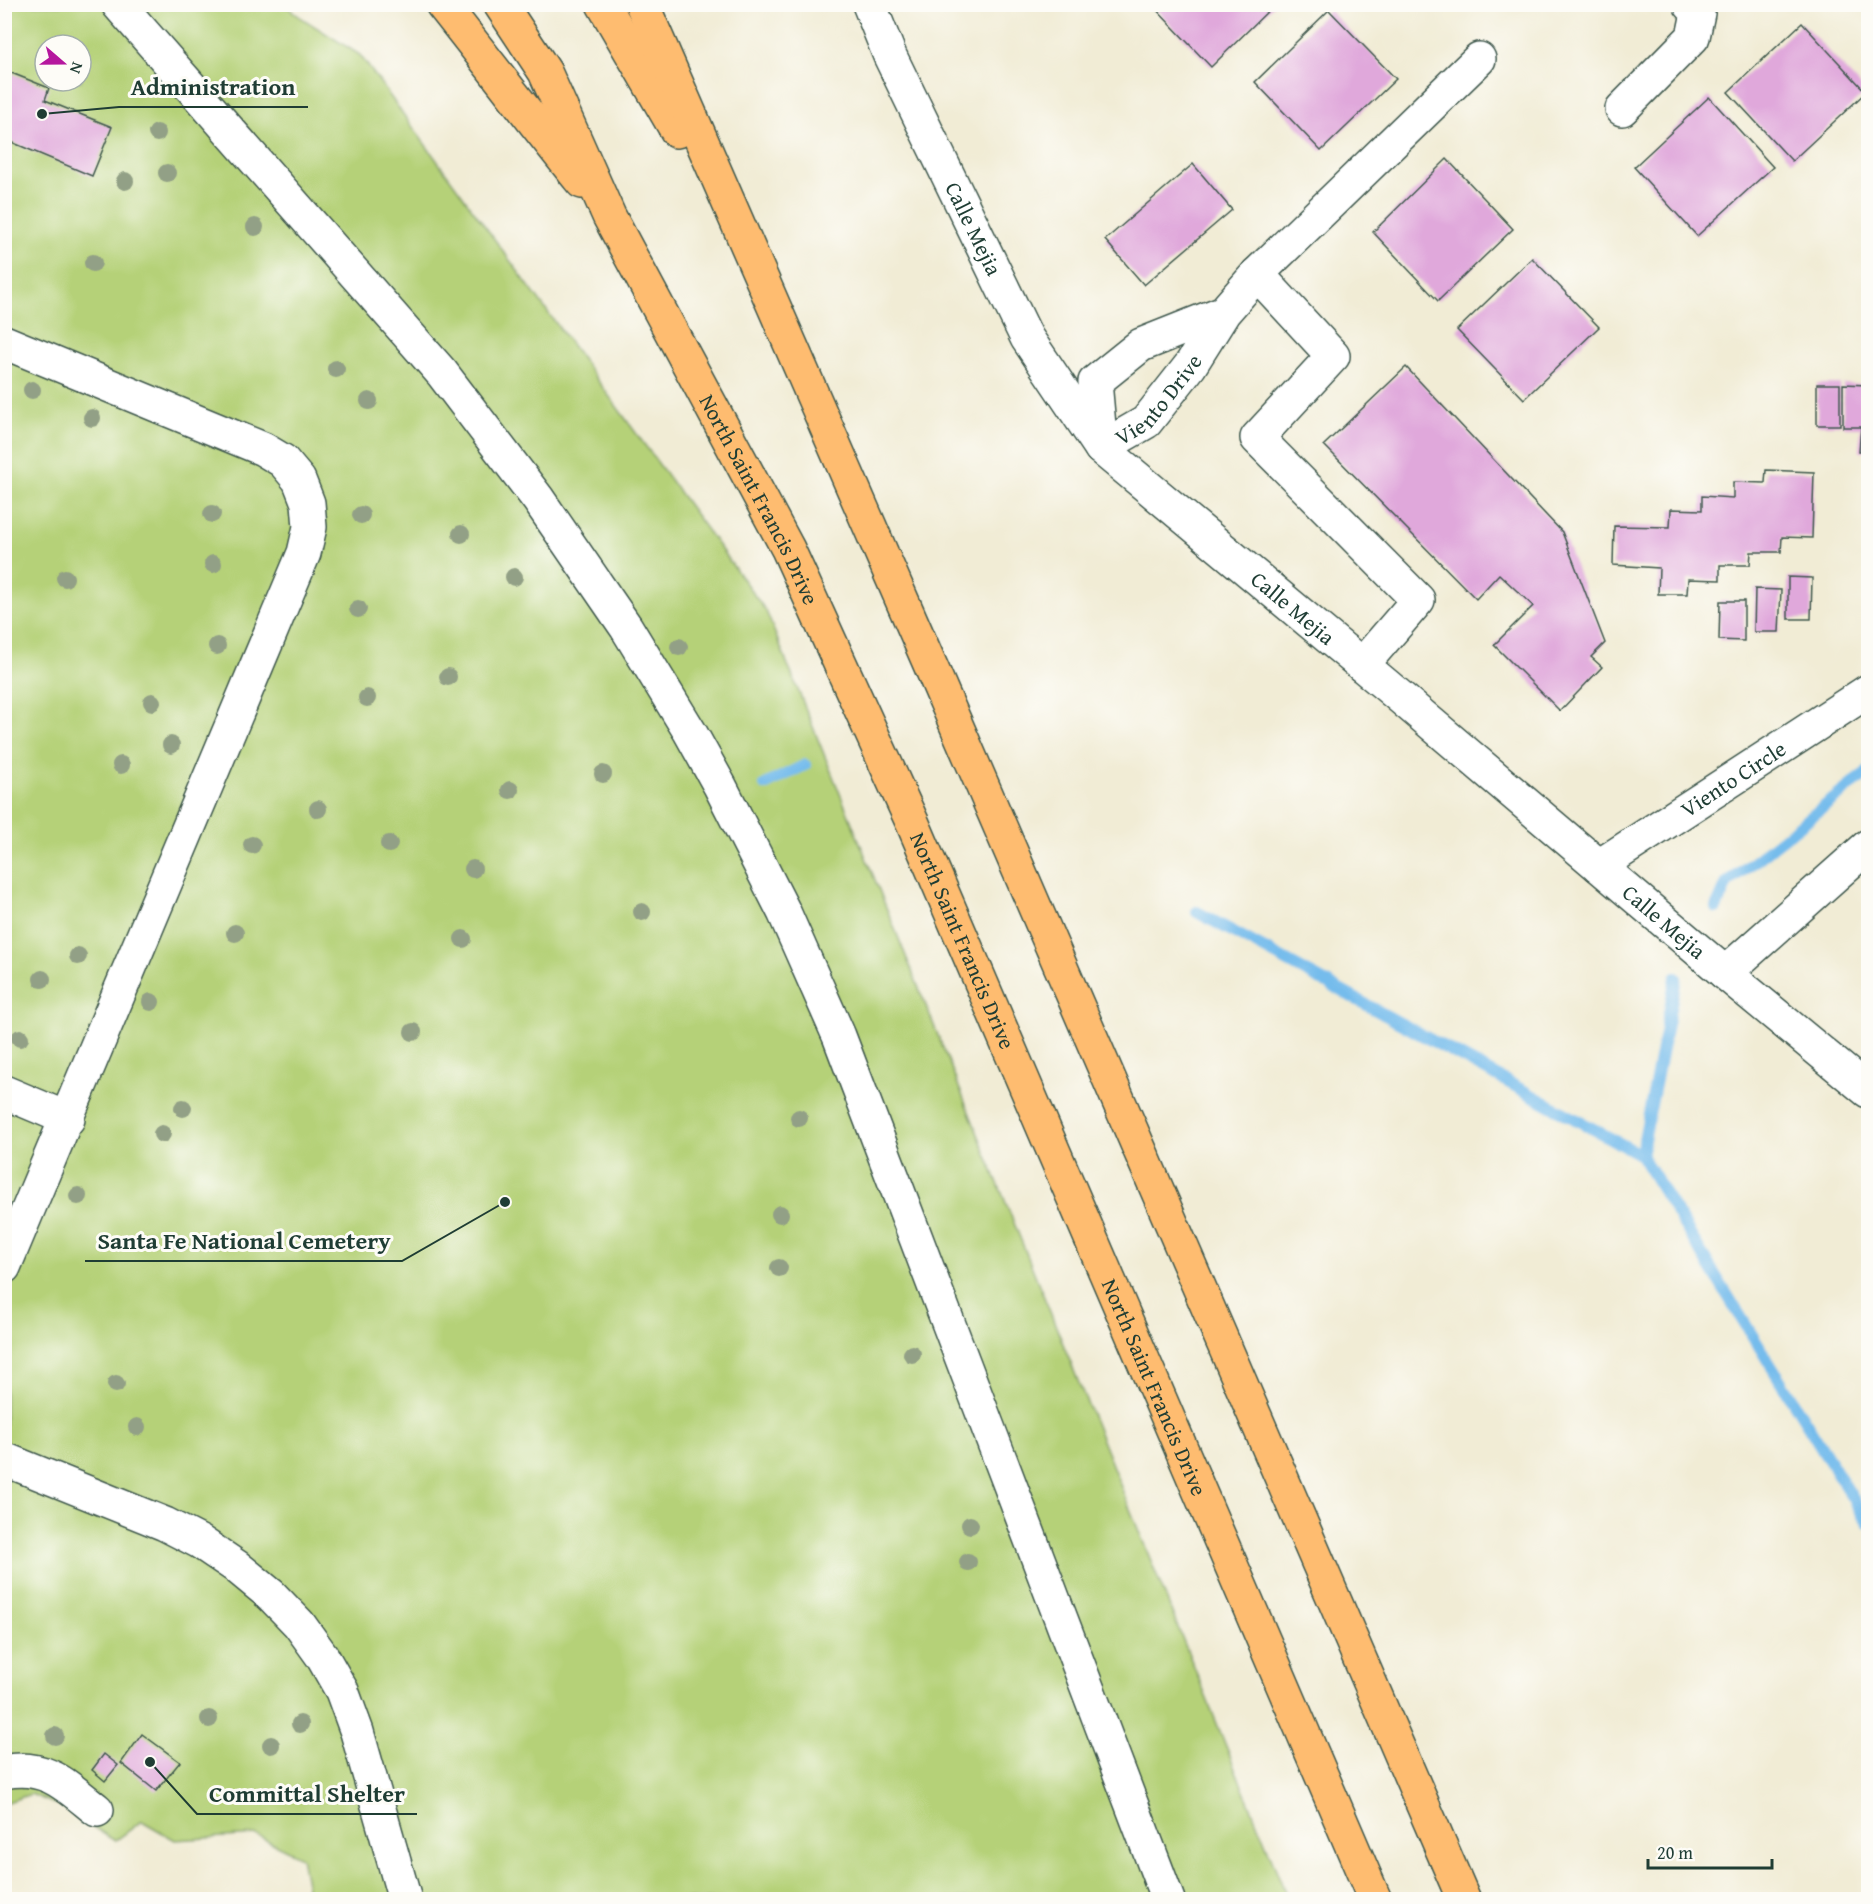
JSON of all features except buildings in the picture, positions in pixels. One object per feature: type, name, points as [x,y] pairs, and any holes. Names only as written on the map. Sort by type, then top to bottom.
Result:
[{"type":"highway","points":[[442,4],[609,216]]},
{"type":"highway","name":"North Saint Francis Drive","points":[[500,4],[545,72],[609,216],[788,549],[912,824],[1375,1899]]},
{"type":"highway","points":[[603,4],[750,254]]},
{"type":"highway","points":[[642,4],[1464,1899]]},
{"type":"street","points":[[118,4],[394,316],[485,428],[626,627],[669,696],[720,786],[784,912],[839,1036],[1168,1899]]},
{"type":"street","name":"Calle Mejia","points":[[869,4],[894,65],[1027,338],[1101,448],[1362,665],[1725,973],[1869,1091]]},
{"type":"street","points":[[1622,110],[1693,37],[1698,13],[1690,4]]},
{"type":"street","name":"Viento Drive","points":[[1224,312],[1141,345],[1095,382],[1101,448],[1146,422],[1190,366],[1224,312],[1257,274],[1479,59]]},
{"type":"street","points":[[1257,274],[1334,356],[1257,438],[1418,600],[1362,665]]},
{"type":"street","points":[[4,342],[263,449],[283,461],[298,480],[308,502],[310,527],[304,553],[4,1267]]},
{"type":"street","name":"Viento Circle","points":[[1599,867],[1869,691]]},
{"type":"street","points":[[1725,973],[1869,846]]},
{"type":"street","points":[[4,1092],[68,1119]]},
{"type":"street","points":[[4,1458],[165,1524],[200,1542],[237,1567],[271,1595],[299,1624],[322,1656],[342,1691],[357,1732],[405,1899]]},
{"type":"street","points":[[4,1772],[26,1770],[51,1776],[97,1810]]},
{"type":"green space","points":[[5,5],[285,5],[360,55],[766,611],[1288,1899],[309,1899],[301,1857],[256,1835],[175,1840],[142,1821],[115,1841],[62,1807],[31,1794],[5,1803]]},
{"type":"waterway","points":[[765,785],[805,765]]},
{"type":"waterway","points":[[1716,908],[1727,883],[1868,772]]},
{"type":"waterway","points":[[1197,912],[1641,1155],[1868,1523]]},
{"type":"waterway","points":[[1641,1155],[1676,978]]},
{"type":"place","name":"Administration","points":[[42,114]]},
{"type":"place","name":"Santa Fe National Cemetery","points":[[505,1202]]},
{"type":"place","name":"Committal Shelter","points":[[150,1762]]}]
